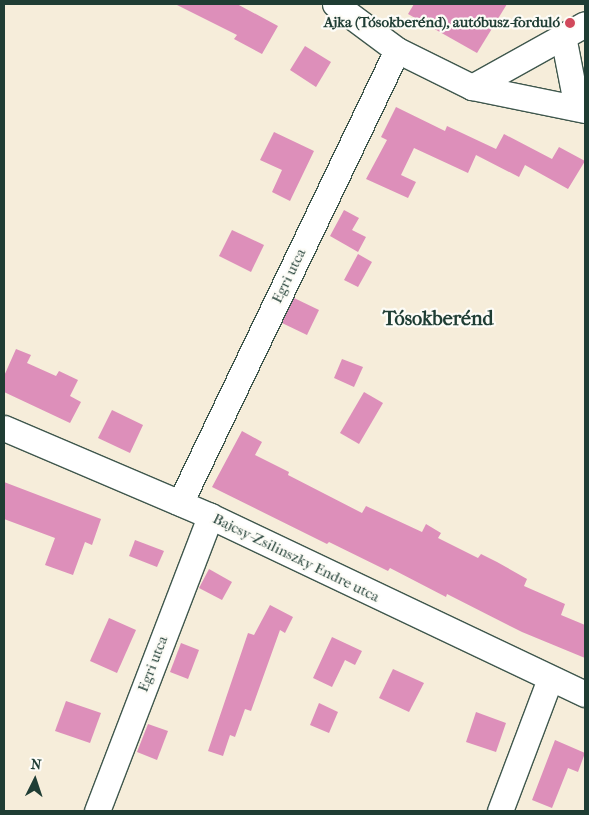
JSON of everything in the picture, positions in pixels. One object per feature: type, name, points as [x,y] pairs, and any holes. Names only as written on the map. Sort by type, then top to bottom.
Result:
[{"type":"street","points":[[335,4],[397,50],[472,87],[581,109],[563,36]]},
{"type":"street","points":[[472,87],[585,24]]},
{"type":"street","name":"Egri utca","points":[[180,503],[397,50]]},
{"type":"street","name":"Bajcsy-Zsilinszky Endre utca","points":[[4,428],[210,516],[585,694]]},
{"type":"street","name":"Egri utca","points":[[97,811],[210,516]]},
{"type":"street","points":[[500,811],[550,679]]},
{"type":"building","points":[[175,4],[237,4],[278,26],[262,54],[234,39],[237,35]]},
{"type":"building","points":[[414,4],[507,4],[477,53],[408,14]]},
{"type":"building","points":[[305,46],[331,62],[316,87],[290,70]]},
{"type":"building","points":[[396,107],[445,131],[447,126],[496,149],[504,134],[552,159],[559,147],[585,161],[568,189],[525,165],[519,177],[476,155],[468,173],[414,148],[401,175],[416,182],[408,198],[366,179],[387,140],[381,137]]},
{"type":"building","points":[[274,132],[314,151],[290,201],[272,192],[282,170],[260,160]]},
{"type":"building","points":[[344,210],[359,218],[352,230],[366,237],[358,252],[330,236]]},
{"type":"building","points":[[232,230],[264,245],[251,272],[219,256]]},
{"type":"building","points":[[358,254],[372,262],[358,287],[344,280]]},
{"type":"building","points":[[294,298],[319,310],[307,335],[282,323]]},
{"type":"building","points":[[16,349],[31,355],[27,363],[56,376],[59,371],[78,380],[70,396],[81,402],[70,423],[4,392],[4,376]]},
{"type":"building","points":[[342,359],[363,367],[354,387],[334,378]]},
{"type":"building","points":[[364,392],[383,403],[359,444],[340,433]]},
{"type":"building","points":[[112,410],[143,425],[130,453],[98,438]]},
{"type":"building","points":[[242,431],[262,442],[255,455],[289,472],[288,475],[362,513],[366,506],[422,532],[426,524],[441,533],[438,538],[478,558],[481,554],[497,562],[527,579],[524,586],[565,604],[561,615],[585,625],[585,658],[522,632],[447,594],[446,597],[390,568],[388,571],[329,542],[327,544],[212,487]]},
{"type":"building","points":[[4,482],[101,519],[92,545],[85,542],[73,575],[45,565],[55,538],[4,519]]},
{"type":"building","points":[[135,540],[164,551],[157,567],[129,556]]},
{"type":"building","points":[[209,569],[232,582],[222,600],[199,588]]},
{"type":"building","points":[[270,605],[293,617],[285,633],[280,630],[251,711],[245,709],[235,737],[230,735],[223,756],[208,751],[248,633],[254,635]]},
{"type":"building","points":[[109,618],[136,630],[117,673],[90,661]]},
{"type":"building","points":[[332,637],[362,651],[355,665],[345,660],[332,687],[313,678]]},
{"type":"building","points":[[181,643],[199,650],[188,679],[170,672]]},
{"type":"building","points":[[393,669],[424,683],[409,712],[379,698]]},
{"type":"building","points":[[66,701],[101,713],[90,743],[55,731]]},
{"type":"building","points":[[319,703],[338,712],[329,733],[310,725]]},
{"type":"building","points":[[476,712],[506,723],[496,752],[466,742]]},
{"type":"building","points":[[148,724],[168,731],[157,760],[137,752]]},
{"type":"building","points":[[555,740],[585,753],[578,772],[568,768],[552,808],[532,800]]},
{"type":"place","name":"Ajka (Tósokberénd), autóbusz-forduló","points":[[570,23]]},
{"type":"district","name":"Tósokberénd","points":[[438,318]]}]
